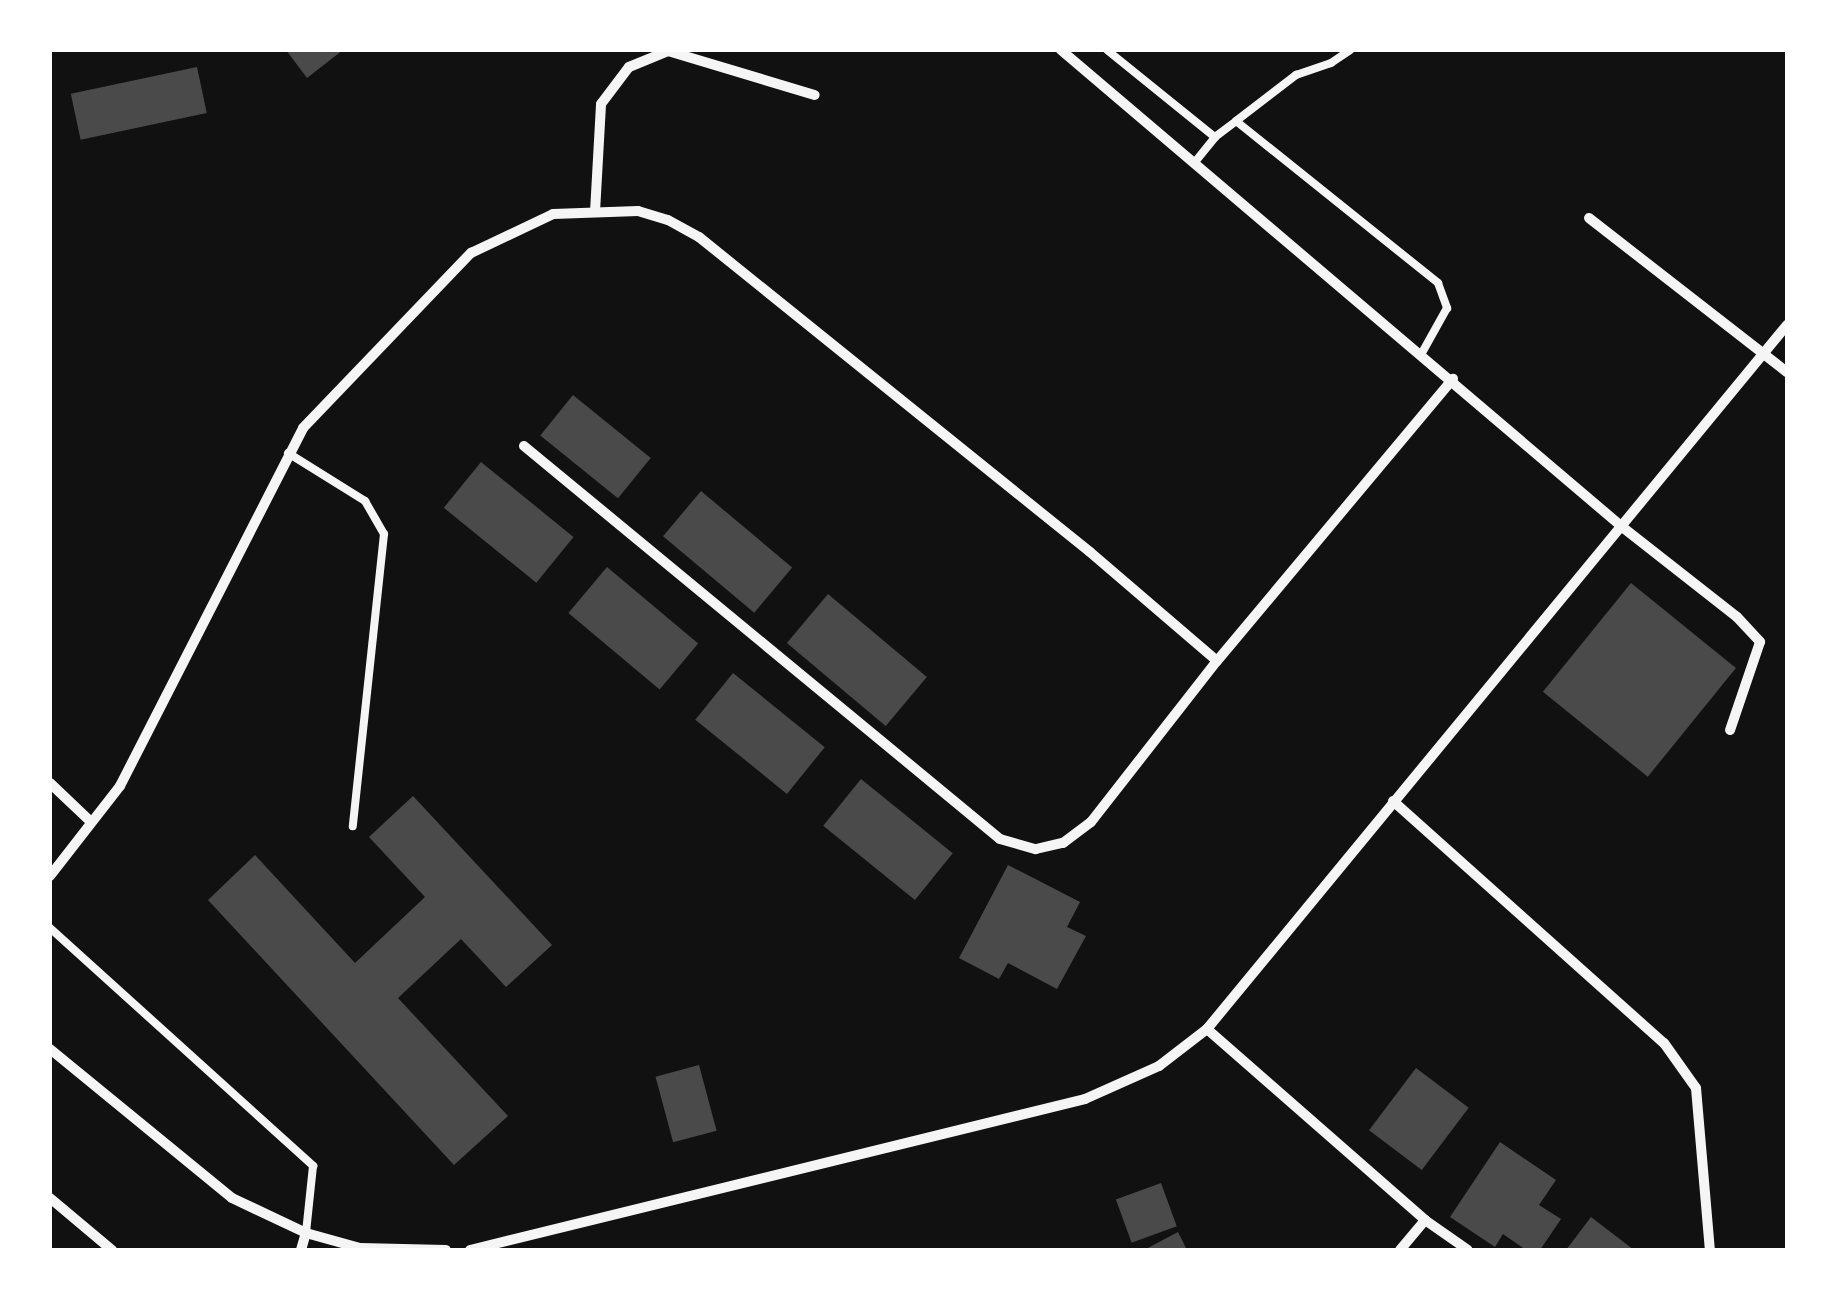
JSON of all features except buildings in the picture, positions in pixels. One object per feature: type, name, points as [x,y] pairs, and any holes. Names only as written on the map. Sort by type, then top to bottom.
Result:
[{"type":"street","points":[[1061,50],[1453,379],[1621,526],[1736,617],[1760,642],[1730,730]]},
{"type":"street","points":[[595,212],[601,104],[629,66],[668,51],[815,95]]},
{"type":"street","points":[[50,876],[120,786],[302,428],[472,253],[554,214],[638,212],[668,220],[699,237],[1090,552],[1216,661]]},
{"type":"street","points":[[1589,218],[1787,372]]},
{"type":"street","points":[[470,1250],[1085,1100],[1159,1066],[1207,1030],[1787,324]]},
{"type":"street","points":[[524,446],[1000,839],[1036,849],[1063,843],[1090,822],[1216,661],[1453,379]]},
{"type":"street","points":[[50,783],[90,821]]},
{"type":"street","points":[[1393,801],[1664,1042],[1696,1088],[1710,1250]]},
{"type":"street","points":[[1207,1030],[1425,1220],[1468,1250]]},
{"type":"street","points":[[50,1050],[232,1198],[306,1233],[360,1248],[446,1250]]},
{"type":"street","points":[[50,1198],[112,1250]]},
{"type":"street","points":[[1400,1250],[1425,1220]]},
{"type":"street","points":[[301,1250],[306,1233]]},
{"type":"lane","points":[[1108,50],[1214,137]]},
{"type":"lane","points":[[1195,162],[1214,137],[1296,75],[1331,63],[1350,50]]},
{"type":"lane","points":[[1236,121],[1438,283],[1447,308],[1422,353]]},
{"type":"lane","points":[[288,453],[365,501],[384,534],[353,826]]},
{"type":"lane","points":[[50,928],[313,1166],[306,1233]]}]
